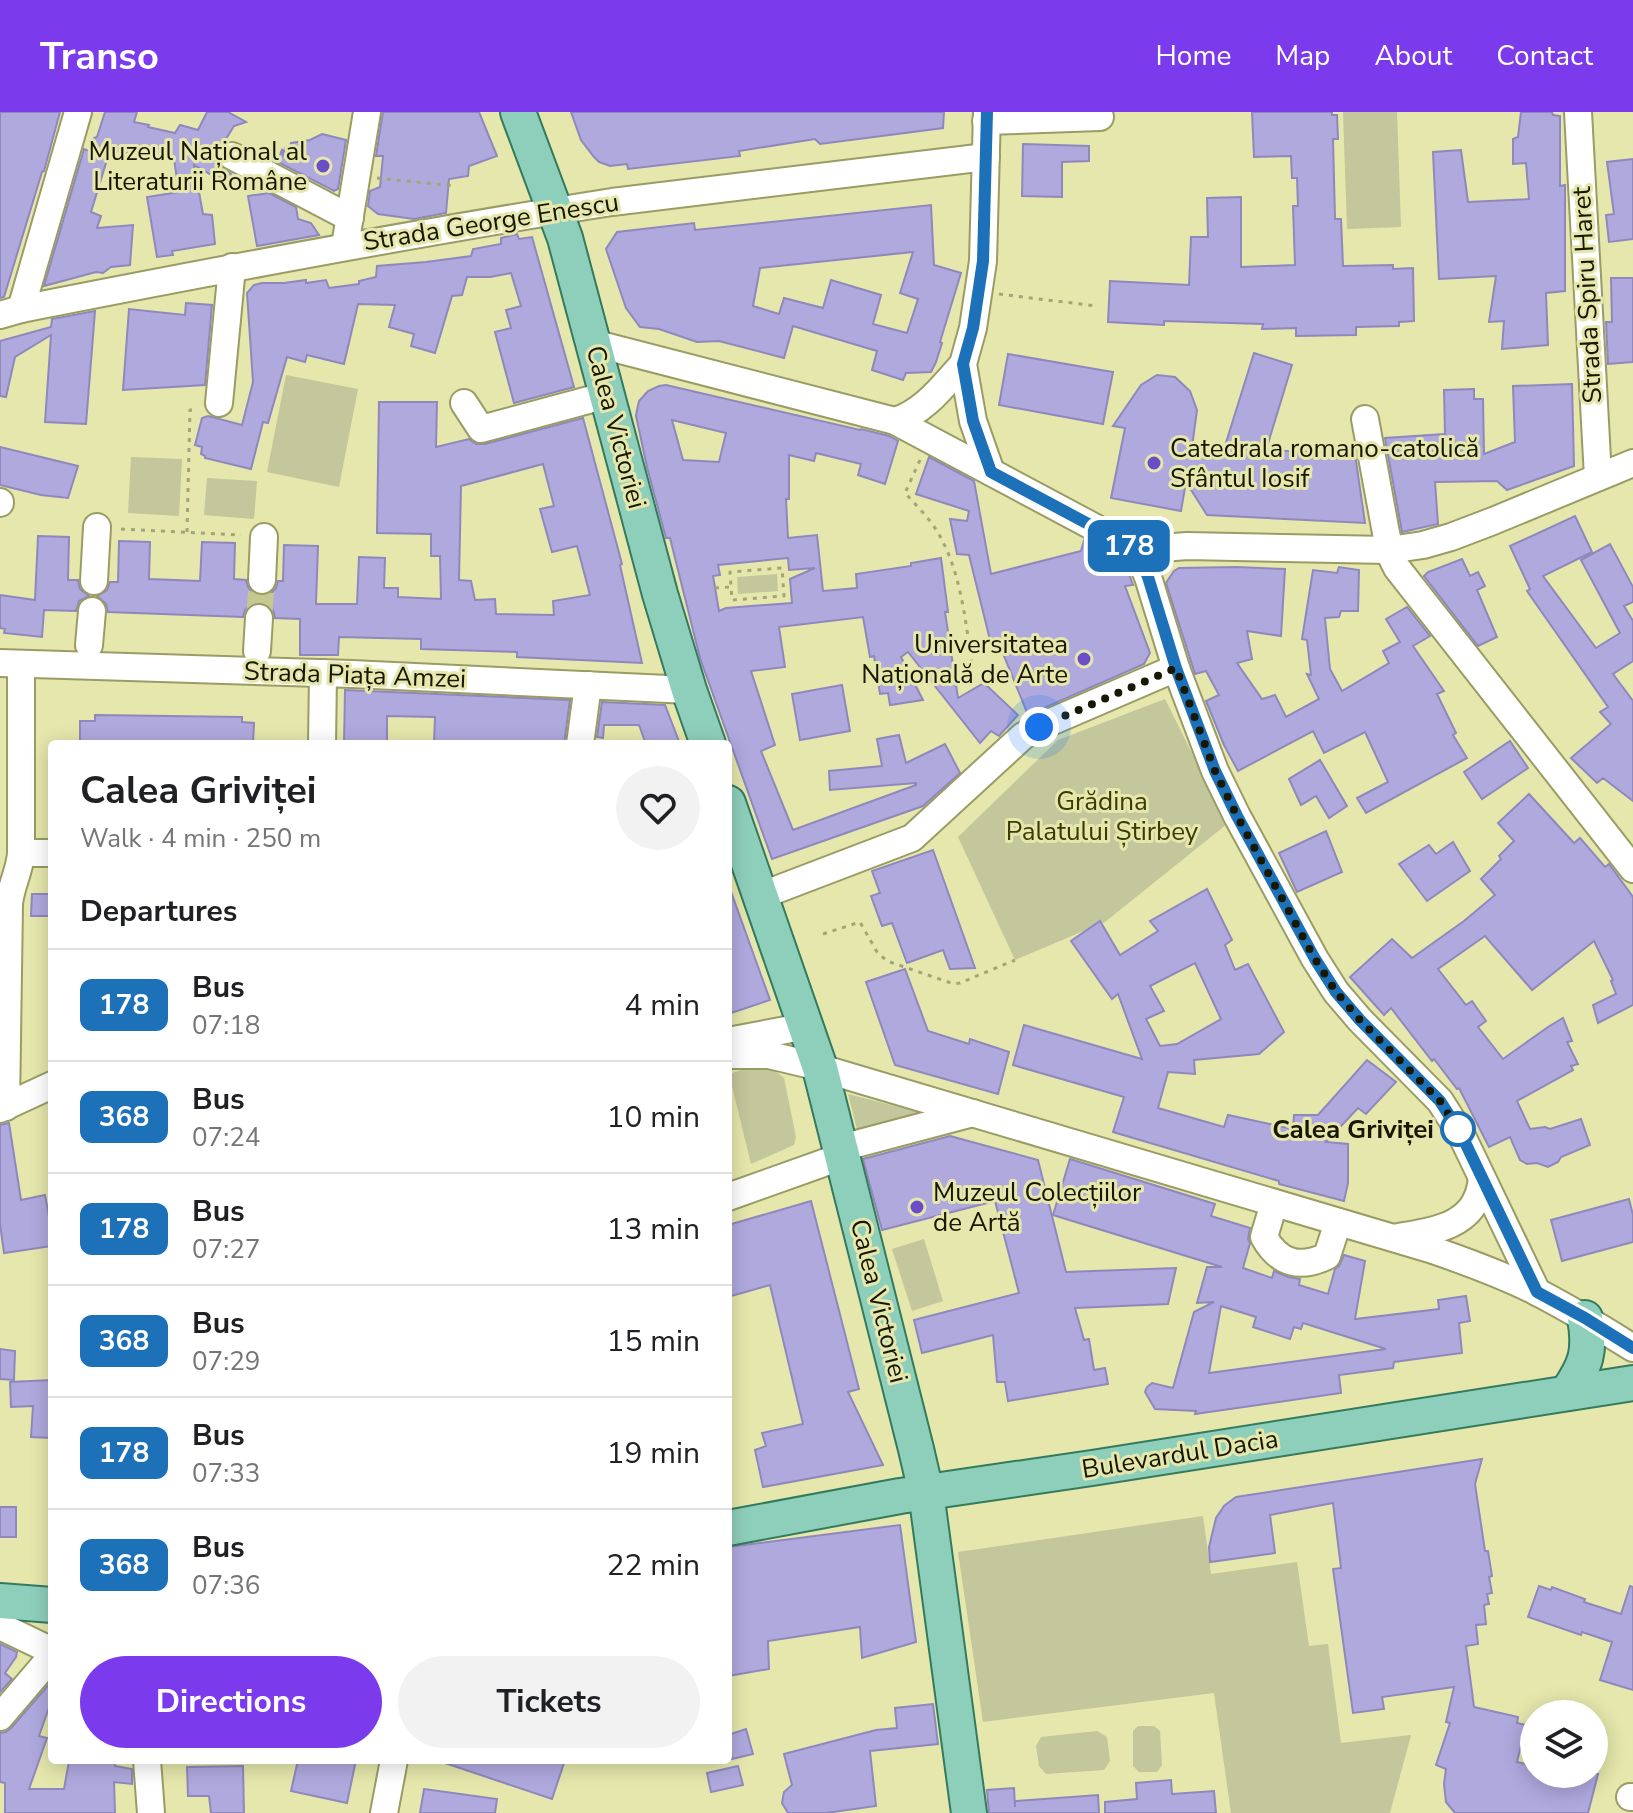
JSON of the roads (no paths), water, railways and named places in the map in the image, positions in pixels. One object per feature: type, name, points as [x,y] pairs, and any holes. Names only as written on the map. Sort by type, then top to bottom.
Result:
[{"type":"main road","name":"Calea Victoriei","points":[[518,112],[555,210],[660,594],[707,740]]},
{"type":"main road","name":"Calea Victoriei","points":[[732,815],[820,1068],[926,1492],[969,1813]]},
{"type":"main road","points":[[1567,1393],[1586,1358],[1588,1339],[1585,1318]]},
{"type":"main road","name":"Bulevardul Dacia","points":[[732,1527],[926,1492],[1633,1383]]},
{"type":"main road","points":[[0,1601],[48,1605]]},
{"type":"street","points":[[11,312],[78,112]]},
{"type":"street","points":[[345,246],[350,218],[365,177],[367,112]]},
{"type":"street","name":"Strada Spiru Haret","points":[[1578,112],[1598,477]]},
{"type":"street","points":[[991,472],[973,421],[963,364],[973,328],[985,240],[986,117],[1100,117]]},
{"type":"street","points":[[232,156],[350,218]]},
{"type":"street","name":"Strada George Enescu","points":[[11,312],[232,267],[555,210],[986,157]]},
{"type":"street","points":[[219,403],[232,267]]},
{"type":"street","points":[[593,343],[895,421],[1137,550],[1187,546],[1389,550],[1423,545],[1451,537],[1633,463]]},
{"type":"street","points":[[895,421],[910,417],[921,408],[963,364]]},
{"type":"street","points":[[464,403],[481,429],[607,395]]},
{"type":"street","points":[[1365,419],[1389,550],[1400,573],[1633,869]]},
{"type":"street","points":[[94,581],[97,527]]},
{"type":"street","points":[[262,580],[264,537]]},
{"type":"street","points":[[1137,550],[1176,668],[1215,771],[1237,816],[1336,992],[1440,1101],[1461,1134],[1537,1292]]},
{"type":"street","points":[[89,645],[92,611]]},
{"type":"street","points":[[257,651],[259,618]]},
{"type":"street","name":"Strada Piața Amzei","points":[[3,1108],[9,905],[21,853],[11,664],[323,673],[689,690]]},
{"type":"street","points":[[760,896],[912,838],[1023,736],[1176,668]]},
{"type":"street","points":[[322,740],[323,673]]},
{"type":"street","points":[[581,740],[588,685]]},
{"type":"street","points":[[21,853],[48,853]]},
{"type":"street","points":[[732,1040],[807,1026]]},
{"type":"street","points":[[732,1055],[769,1055],[820,1068],[1394,1238],[1469,1263],[1537,1292],[1633,1348]]},
{"type":"street","points":[[3,1108],[48,1087]]},
{"type":"street","points":[[732,1195],[842,1152],[973,1113]]},
{"type":"street","points":[[1394,1238],[1440,1228],[1468,1212],[1477,1198],[1482,1179]]},
{"type":"street","points":[[1274,1203],[1264,1237],[1271,1249],[1282,1258],[1301,1264],[1327,1256],[1338,1222]]},
{"type":"street","points":[[0,1626],[48,1651]]},
{"type":"street","points":[[0,1717],[48,1658]]},
{"type":"street","points":[[147,1764],[151,1813]]},
{"type":"street","points":[[384,1813],[393,1764]]},
{"type":"tunnel","points":[[259,618],[262,580]]},
{"type":"place","name":"Muzeul Național al Literaturii Române","points":[[323,166]]},
{"type":"place","name":"Catedrala romano-catolică Sfântul Iosif","points":[[1154,463]]},
{"type":"place","name":"Universitatea Națională de Arte","points":[[1084,659]]},
{"type":"place","name":"Calea Griviței","points":[[1458,1129]]},
{"type":"place","name":"Muzeul Colecțiilor de Artă","points":[[917,1207]]},
{"type":"park label","name":"Grădina Palatului Știrbey","points":[[1102,816]]}]
